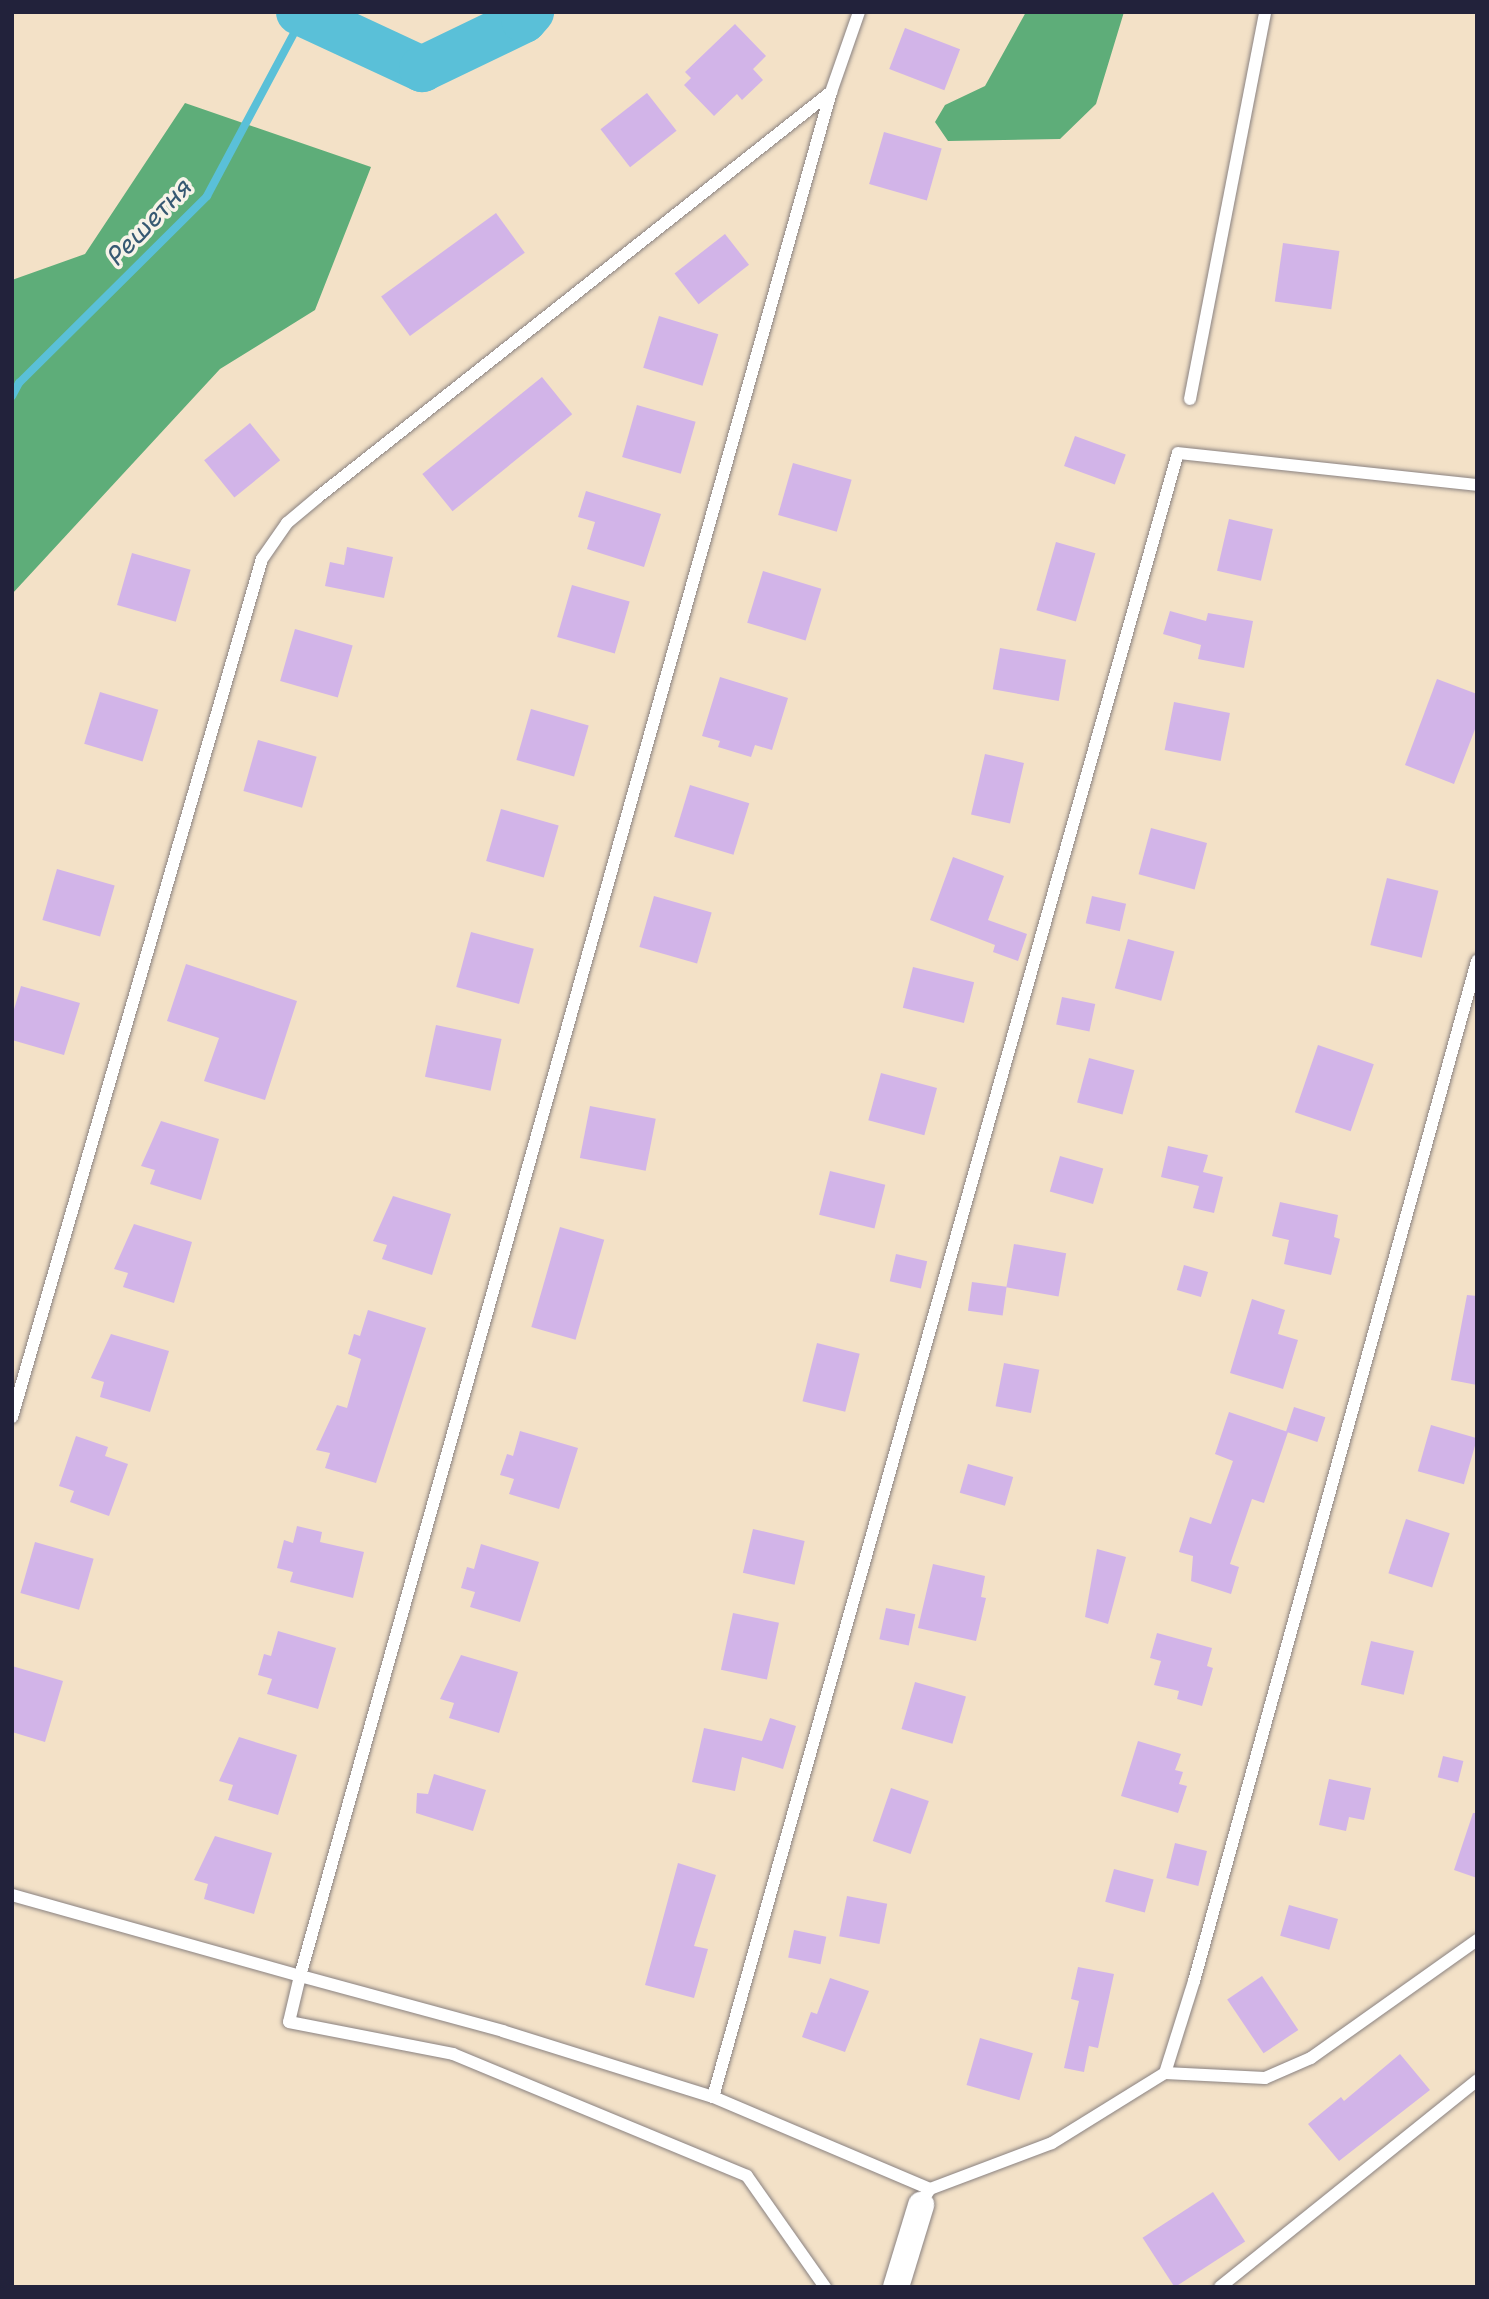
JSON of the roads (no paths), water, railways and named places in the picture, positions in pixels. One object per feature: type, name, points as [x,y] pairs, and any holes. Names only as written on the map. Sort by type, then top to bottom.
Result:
[{"type":"street","points":[[896,2287],[926,2197]]},
{"type":"lane","points":[[825,2287],[747,2176],[453,2053],[289,2022],[831,92],[859,12]]},
{"type":"lane","points":[[1190,399],[1265,12]]},
{"type":"lane","points":[[12,1417],[262,559],[287,523],[318,497],[831,92]]},
{"type":"lane","points":[[713,2097],[1178,453],[1477,485]]},
{"type":"lane","points":[[1165,2073],[1198,1968],[1477,961]]},
{"type":"lane","points":[[12,1895],[503,2031],[713,2097],[926,2197],[1052,2143],[1165,2073],[1265,2078],[1311,2058],[1477,1940]]},
{"type":"lane","points":[[1220,2287],[1477,2080]]},
{"type":"waterway","points":[[299,12],[422,69],[524,20],[531,12]]},
{"type":"waterway","name":"Решетня","points":[[12,396],[19,383],[207,196],[304,14]]}]
